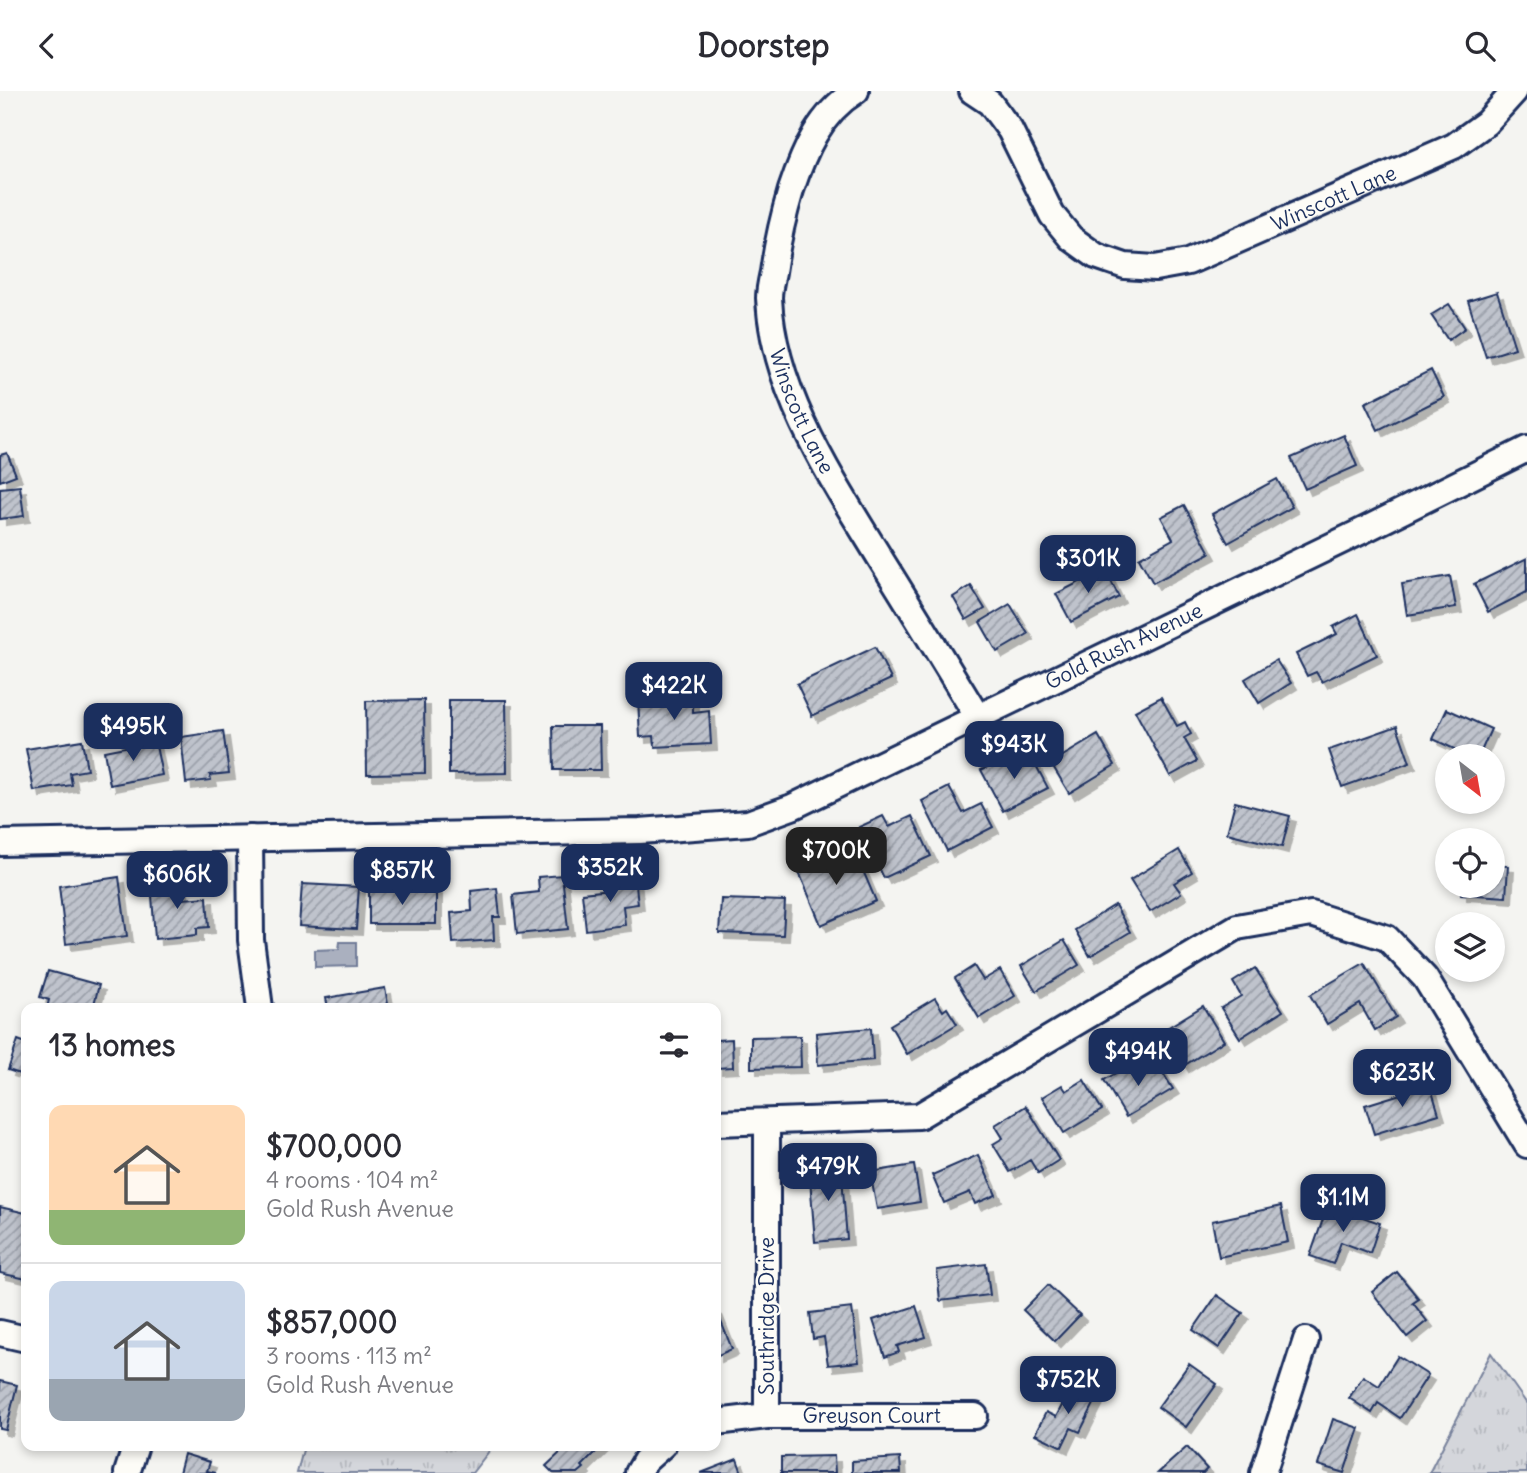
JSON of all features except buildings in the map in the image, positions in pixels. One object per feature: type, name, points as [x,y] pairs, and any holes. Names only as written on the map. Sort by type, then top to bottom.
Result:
[{"type":"street","name":"Winscott Lane","points":[[856,91],[824,119],[802,158],[779,229],[769,297],[777,352],[792,397],[817,448],[862,528],[978,716]]},
{"type":"street","name":"Winscott Lane","points":[[972,91],[990,103],[1010,130],[1052,215],[1071,238],[1096,256],[1125,266],[1155,268],[1188,262],[1228,246],[1454,146],[1486,123],[1514,91]]},
{"type":"street","name":"Gold Rush Avenue","points":[[1,846],[250,838],[640,831],[748,823],[792,807],[1527,449]]},
{"type":"street","points":[[250,838],[251,940],[259,1003]]},
{"type":"street","points":[[721,1123],[919,1117],[1237,927],[1311,914],[1387,937],[1425,978],[1527,1145]]},
{"type":"street","name":"Southridge Drive","points":[[721,1421],[767,1416],[767,1122]]},
{"type":"street","points":[[0,1333],[21,1338]]},
{"type":"street","points":[[1263,1473],[1307,1341]]},
{"type":"street","name":"Greyson Court","points":[[767,1416],[975,1416]]},
{"type":"street","points":[[127,1473],[134,1451]]},
{"type":"street","points":[[638,1473],[645,1461],[656,1451]]},
{"type":"green space","points":[[1491,1353],[1527,1404],[1527,1473],[1429,1473]]},
{"type":"green space","points":[[302,1451],[489,1451],[472,1473],[297,1473]]},
{"type":"water","points":[[340,942],[356,942],[356,966],[315,967],[315,950],[339,949]]}]
